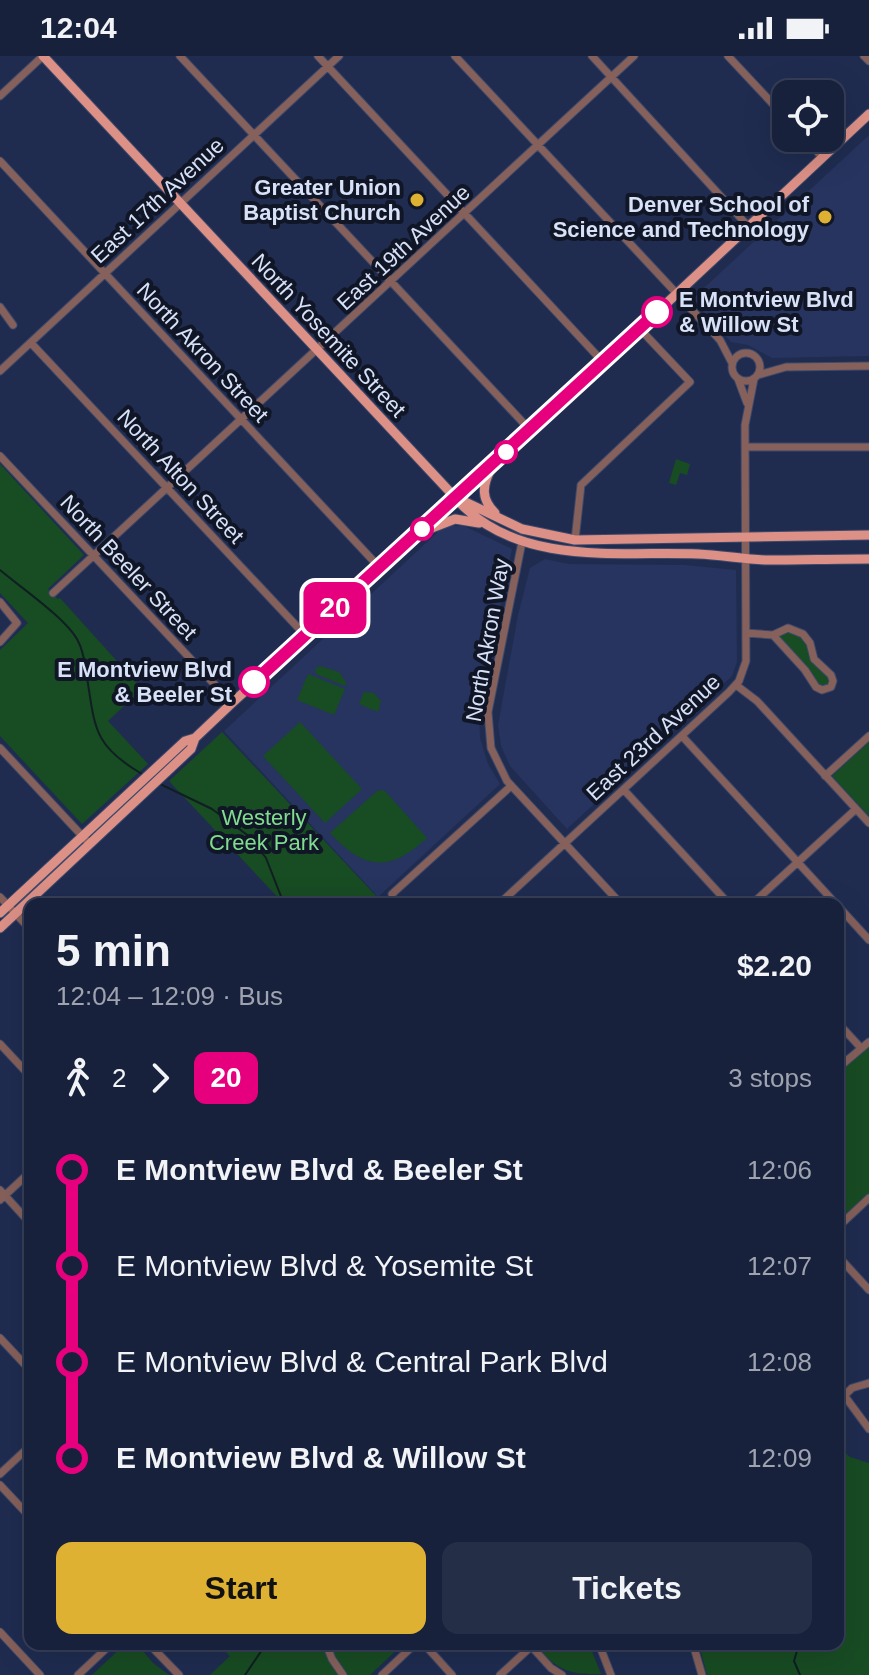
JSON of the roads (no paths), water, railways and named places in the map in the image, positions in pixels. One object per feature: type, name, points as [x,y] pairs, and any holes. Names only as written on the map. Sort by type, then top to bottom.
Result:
[{"type":"main road","name":"North Yosemite Street","points":[[43,56],[464,507],[486,525]]},
{"type":"main road","points":[[0,928],[12,909],[160,771],[185,741],[195,738],[417,535],[869,114]]},
{"type":"main road","points":[[495,463],[485,481],[484,495],[492,511],[511,525]]},
{"type":"main road","points":[[457,498],[511,525],[546,536],[575,540],[869,535]]},
{"type":"main road","points":[[417,535],[442,523],[460,519],[486,525],[522,542],[594,553],[762,560],[869,559]]},
{"type":"main road","points":[[0,913],[12,909]]},
{"type":"street","points":[[0,96],[43,56]]},
{"type":"street","points":[[180,56],[530,430]]},
{"type":"street","points":[[318,56],[603,362]]},
{"type":"street","name":"East 17th Avenue","points":[[0,371],[339,56]]},
{"type":"street","points":[[455,56],[720,340],[747,405]]},
{"type":"street","points":[[592,56],[748,226]]},
{"type":"street","name":"East 19th Avenue","points":[[53,593],[634,56]]},
{"type":"street","points":[[728,56],[772,103]]},
{"type":"street","points":[[864,56],[869,61]]},
{"type":"street","points":[[818,152],[822,157]]},
{"type":"street","name":"North Akron Street","points":[[0,161],[380,568]]},
{"type":"street","points":[[0,307],[13,325]]},
{"type":"street","points":[[575,540],[581,485],[690,382],[639,328]]},
{"type":"street","points":[[720,340],[759,359],[786,367],[869,366]]},
{"type":"street","name":"North Alton Street","points":[[31,343],[305,635]]},
{"type":"street","points":[[732,363],[744,352]]},
{"type":"street","points":[[747,405],[761,370],[759,359]]},
{"type":"street","points":[[738,379],[743,381],[786,367]]},
{"type":"street","name":"East 23rd Avenue","points":[[507,897],[736,685],[746,663],[747,405]]},
{"type":"street","points":[[745,447],[869,447]]},
{"type":"street","name":"North Beeler Street","points":[[0,456],[232,703]]},
{"type":"street","name":"North Akron Way","points":[[522,542],[487,723],[495,760],[511,786],[615,898]]},
{"type":"street","points":[[0,602],[17,623],[16,628],[0,642]]},
{"type":"street","points":[[746,633],[773,635],[816,687],[822,690],[831,687],[831,675],[816,662],[803,634],[788,628],[773,635]]},
{"type":"street","points":[[736,685],[757,701],[869,823]]},
{"type":"street","points":[[682,736],[831,898]]},
{"type":"street","points":[[825,776],[869,736]]},
{"type":"street","points":[[0,748],[86,840]]},
{"type":"street","points":[[392,898],[392,894],[511,786]]},
{"type":"street","points":[[624,790],[723,898]]},
{"type":"street","points":[[759,898],[856,809]]},
{"type":"street","points":[[0,897],[24,922]]},
{"type":"street","points":[[844,913],[869,940]]},
{"type":"street","points":[[844,1030],[861,1048]]},
{"type":"street","points":[[844,1063],[869,1042]]},
{"type":"street","points":[[0,1044],[24,1070]]},
{"type":"street","points":[[24,1177],[2,1195],[24,1217]]},
{"type":"street","points":[[844,1221],[869,1198]]},
{"type":"street","points":[[844,1263],[869,1290]]},
{"type":"street","points":[[0,1338],[24,1364]]},
{"type":"street","points":[[869,1383],[852,1388],[845,1395],[869,1429]]},
{"type":"street","points":[[0,1474],[24,1452]]},
{"type":"street","points":[[0,1485],[24,1511]]},
{"type":"street","points":[[0,1632],[40,1675]]},
{"type":"street","points":[[78,1675],[105,1650]]},
{"type":"street","points":[[155,1650],[179,1675]]},
{"type":"street","points":[[329,1650],[343,1675]]},
{"type":"street","points":[[382,1675],[409,1650]]},
{"type":"street","points":[[429,1650],[452,1675]]},
{"type":"street","points":[[500,1675],[527,1650]]},
{"type":"street","points":[[536,1650],[551,1668],[562,1675]]},
{"type":"street","points":[[601,1650],[611,1675]]},
{"type":"street","points":[[695,1650],[702,1675]]},
{"type":"waterway","points":[[0,570],[54,613],[72,632],[83,654],[92,710],[100,734],[114,754],[142,774]]},
{"type":"waterway","points":[[158,783],[212,809],[250,837],[266,858],[282,898]]},
{"type":"waterway","points":[[245,1675],[262,1650]]},
{"type":"waterway","points":[[797,1650],[794,1661],[800,1675]]},
{"type":"place","name":"Greater Union Baptist Church","points":[[417,200]]},
{"type":"place","name":"Denver School of Science and Technology","points":[[825,217]]},
{"type":"place","name":"E Montview Blvd & Willow St","points":[[657,312]]},
{"type":"place","name":"E Montview Blvd & Beeler St","points":[[254,682]]},
{"type":"park label","name":"Westerly Creek Park","points":[[264,830]]}]
